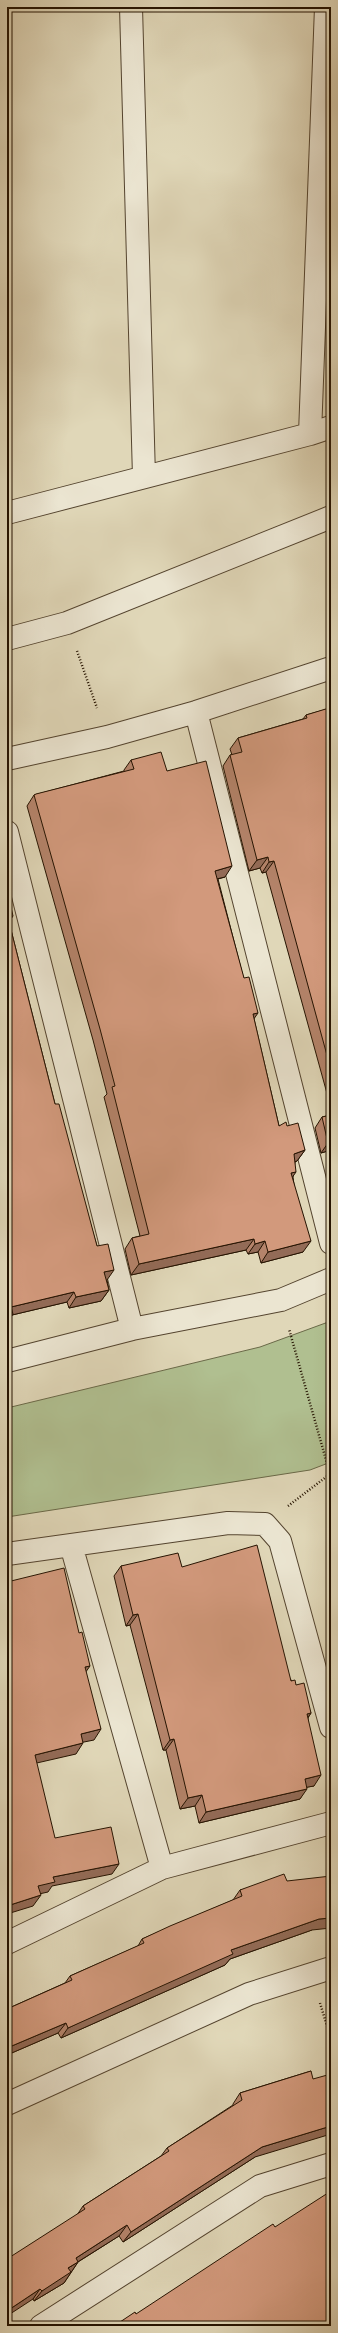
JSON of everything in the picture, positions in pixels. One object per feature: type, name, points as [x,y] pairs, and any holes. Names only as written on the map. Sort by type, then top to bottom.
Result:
[{"type":"street","points":[[131,7],[144,477]]},
{"type":"street","points":[[310,434],[326,7]]},
{"type":"street","points":[[7,513],[310,434],[331,427]]},
{"type":"street","points":[[7,639],[67,623],[331,517]]},
{"type":"street","points":[[7,759],[107,737],[196,712],[331,668]]},
{"type":"street","points":[[196,712],[331,1242]]},
{"type":"street","points":[[7,832],[132,1329]]},
{"type":"street","points":[[7,1361],[132,1329],[281,1300],[331,1279]]},
{"type":"street","points":[[7,1554],[228,1523],[265,1524],[280,1541],[331,1727]]},
{"type":"street","points":[[71,1545],[162,1868]]},
{"type":"street","points":[[7,1942],[162,1868],[331,1823]]},
{"type":"street","points":[[7,2104],[248,1994],[321,1972]]},
{"type":"street","points":[[41,2326],[260,2186],[331,2164]]},
{"type":"path","points":[[67,623],[107,737]]},
{"type":"path","points":[[265,1524],[330,1474],[281,1300]]},
{"type":"path","points":[[321,1972],[331,2039]]},
{"type":"green space","points":[[331,1321],[331,1462],[310,1470],[7,1517],[7,1408],[260,1347]]},
{"type":"building","points":[[331,708],[331,1070],[274,861],[269,862],[268,857],[257,860],[230,755],[242,752],[238,738],[307,718],[306,715]]},
{"type":"building","points":[[161,752],[167,771],[206,761],[232,866],[215,871],[244,978],[249,977],[258,1013],[253,1014],[279,1126],[286,1122],[287,1126],[298,1123],[305,1150],[294,1154],[296,1172],[291,1173],[311,1241],[268,1252],[265,1241],[255,1244],[254,1239],[139,1264],[132,1238],[149,1234],[112,1087],[115,1086],[34,795],[134,769],[131,760]]},
{"type":"building","points":[[7,890],[13,916],[8,918],[55,1104],[59,1104],[97,1246],[108,1244],[114,1270],[104,1272],[109,1290],[76,1297],[74,1292],[11,1307],[13,1314],[7,1316]]},
{"type":"building","points":[[331,1115],[331,1142],[328,1143],[322,1117]]},
{"type":"building","points":[[257,1545],[291,1681],[295,1680],[296,1685],[304,1683],[311,1713],[307,1714],[321,1775],[305,1779],[307,1789],[206,1812],[202,1795],[188,1798],[174,1739],[170,1740],[138,1614],[133,1615],[121,1566],[178,1553],[182,1567]]},
{"type":"building","points":[[64,1568],[79,1633],[82,1632],[90,1666],[85,1667],[101,1729],[81,1734],[83,1743],[35,1755],[55,1838],[111,1827],[119,1864],[53,1877],[55,1882],[38,1886],[41,1895],[7,1906],[7,1582]]},
{"type":"building","points":[[284,1874],[287,1881],[331,1876],[331,1918],[319,1919],[231,1950],[233,1954],[68,2028],[66,2023],[7,2048],[7,2009],[72,1980],[70,1976],[144,1943],[142,1939],[242,1896],[240,1890]]},
{"type":"building","points":[[311,2071],[313,2079],[331,2074],[331,2126],[262,2147],[131,2232],[127,2225],[76,2258],[78,2262],[68,2268],[71,2272],[42,2291],[40,2289],[7,2311],[7,2259],[85,2209],[83,2206],[169,2151],[167,2148],[242,2100],[240,2093]]},
{"type":"building","points":[[331,2191],[331,2326],[114,2326],[135,2312],[136,2314],[273,2224],[275,2227]]}]
